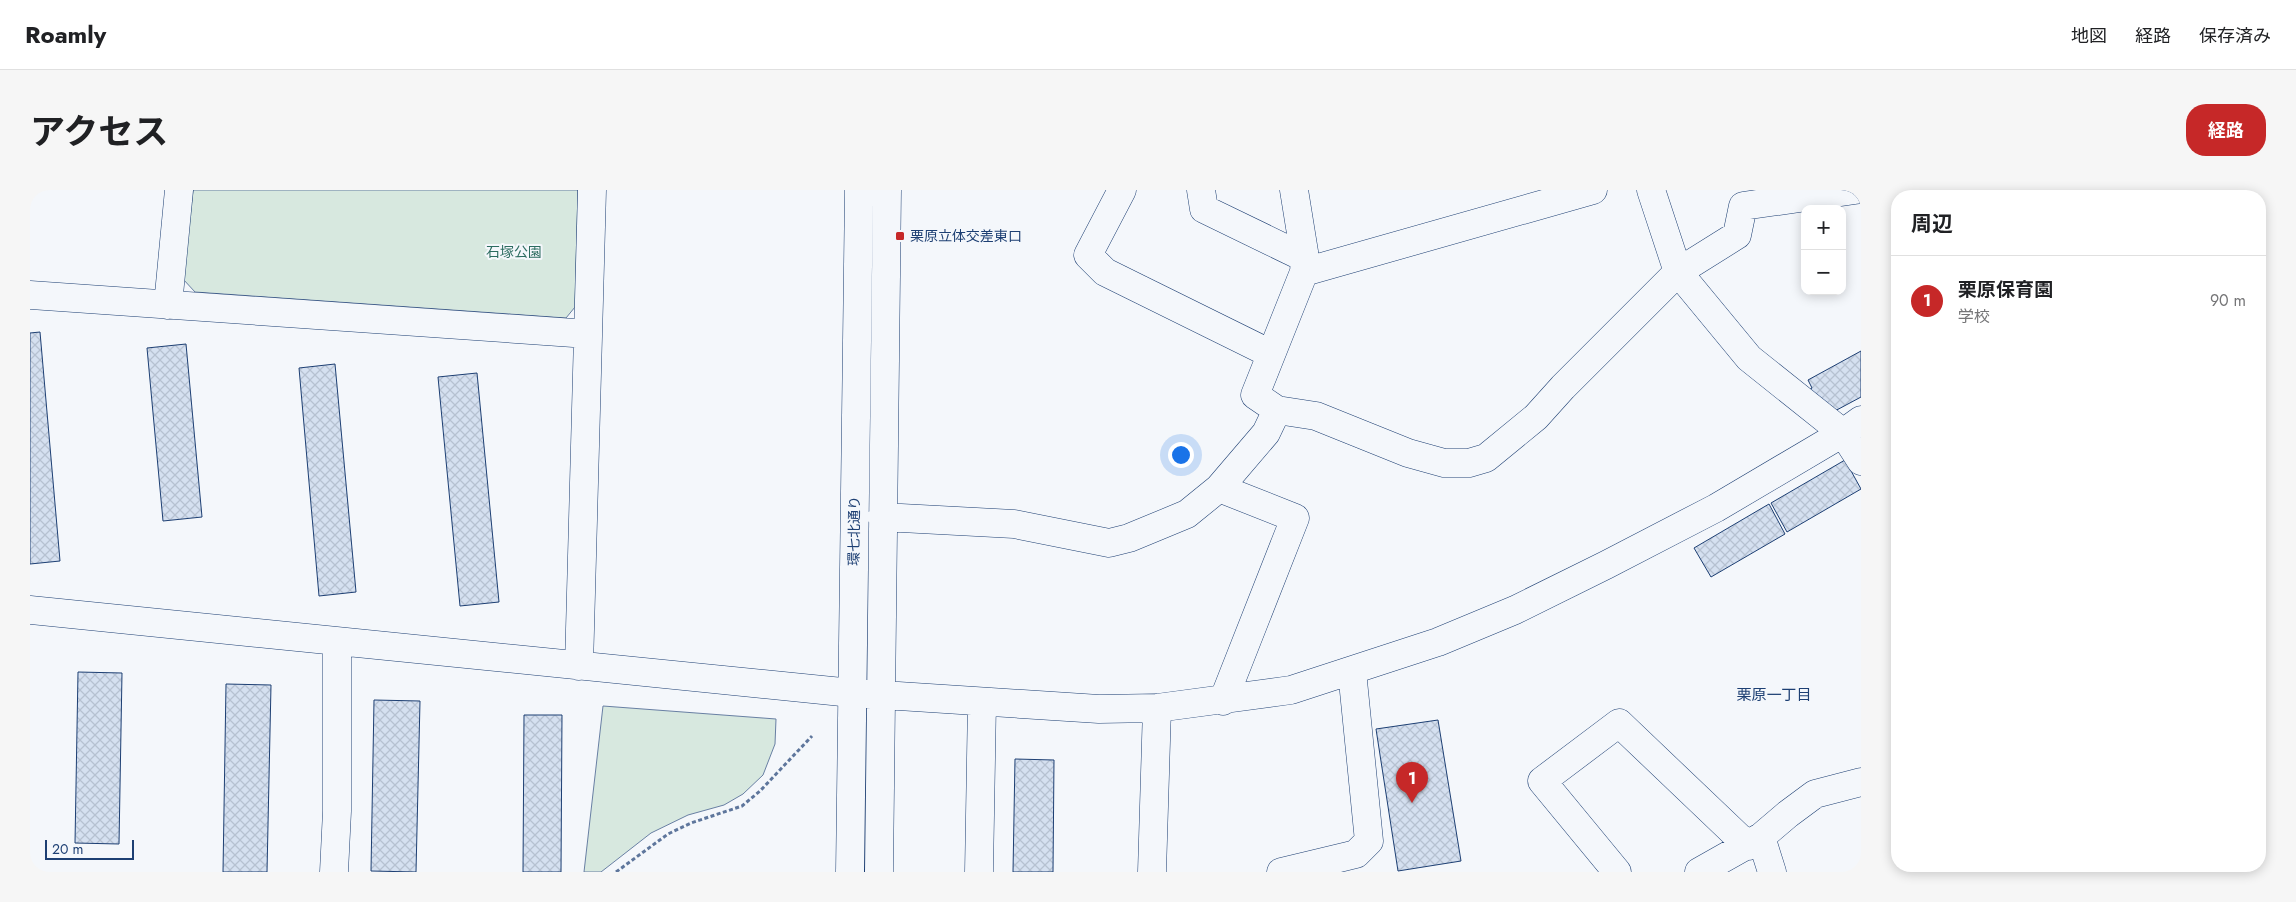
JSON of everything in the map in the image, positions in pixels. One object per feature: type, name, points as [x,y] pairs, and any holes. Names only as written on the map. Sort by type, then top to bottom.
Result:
[{"type":"street","points":[[168,305],[179,190]]},
{"type":"street","points":[[579,666],[592,190]]},
{"type":"street","name":"環七北通り","points":[[850,872],[860,190]]},
{"type":"street","name":"環七北通り","points":[[879,872],[886,190]]},
{"type":"street","points":[[1122,190],[1088,255],[1105,272],[1271,354]]},
{"type":"street","points":[[1201,190],[1204,209],[1304,265],[1593,190]]},
{"type":"street","points":[[1294,190],[1304,265],[1255,395],[1277,410],[1316,416],[1408,453],[1444,462],[1469,463],[1486,458],[1536,417],[1563,387],[1678,272],[1737,235],[1743,206],[1855,190]]},
{"type":"street","points":[[1651,190],[1678,272],[1749,358],[1852,427],[1861,461]]},
{"type":"street","points":[[30,295],[588,334]]},
{"type":"street","points":[[882,517],[1014,524],[1109,543],[1129,538],[1187,514],[1219,488],[1266,433],[1277,410]]},
{"type":"street","points":[[30,610],[852,693],[1099,709],[1156,708],[1223,701],[1291,690],[1438,642],[1515,610],[1716,508],[1852,427]]},
{"type":"street","points":[[1219,488],[1295,518],[1223,701]]},
{"type":"street","points":[[334,872],[337,811],[337,642]]},
{"type":"street","points":[[1280,872],[1356,854],[1369,841],[1352,671]]},
{"type":"street","points":[[979,872],[982,702]]},
{"type":"street","points":[[1152,872],[1156,708]]},
{"type":"street","points":[[1617,872],[1542,781],[1619,723],[1754,842],[1772,872]]},
{"type":"street","points":[[1699,872],[1754,842],[1815,794],[1861,782]]},
{"type":"street","points":[[830,872],[850,813]]},
{"type":"street","points":[[881,814],[894,872]]},
{"type":"path","points":[[616,872],[668,834],[691,823],[742,806],[760,791],[812,736]]},
{"type":"green space","name":"石塚公園","points":[[193,190],[578,190],[575,307],[566,318],[195,292],[183,279]]},
{"type":"green space","points":[[603,706],[776,719],[775,744],[763,775],[743,794],[724,805],[688,815],[651,833],[601,872],[584,872]]},
{"type":"building","points":[[40,332],[60,561],[30,564],[30,333]]},
{"type":"building","points":[[186,344],[202,517],[163,521],[147,348]]},
{"type":"building","points":[[1861,351],[1861,397],[1833,412],[1806,392],[1812,388],[1808,380]]},
{"type":"building","points":[[335,364],[356,592],[319,596],[299,368]]},
{"type":"building","points":[[477,373],[499,602],[460,606],[438,377]]},
{"type":"building","points":[[1845,460],[1861,489],[1787,532],[1771,503]]},
{"type":"building","points":[[1769,504],[1785,534],[1711,577],[1694,548]]},
{"type":"building","points":[[78,672],[122,673],[119,844],[75,843]]},
{"type":"building","points":[[226,684],[271,685],[267,872],[223,872]]},
{"type":"building","points":[[374,700],[420,701],[416,872],[371,871]]},
{"type":"building","points":[[524,715],[562,715],[561,872],[523,872]]},
{"type":"building","points":[[1438,720],[1461,861],[1398,871],[1376,729]]},
{"type":"building","points":[[1015,759],[1054,760],[1053,872],[1013,872]]},
{"type":"place","name":"栗原立体交差東口","points":[[900,236]]},
{"type":"place","name":"栗原保育園","points":[[1412,803]]},
{"type":"district","name":"栗原一丁目","points":[[1774,695]]}]
